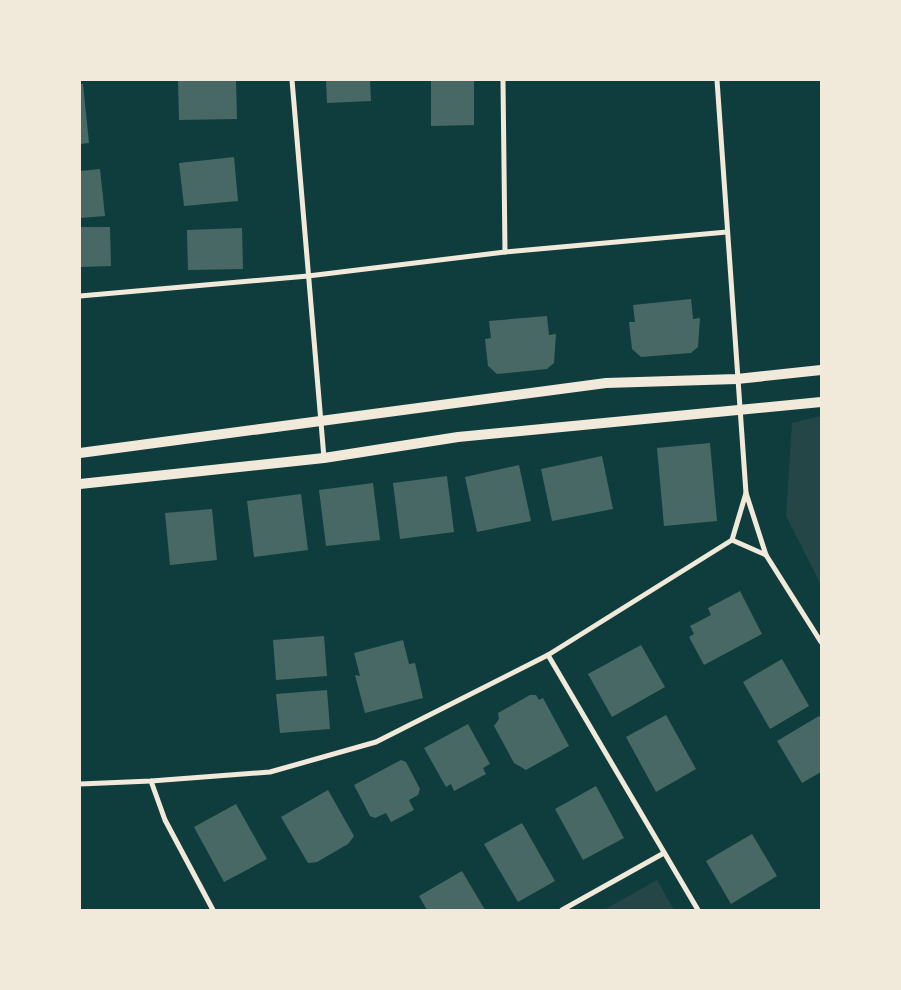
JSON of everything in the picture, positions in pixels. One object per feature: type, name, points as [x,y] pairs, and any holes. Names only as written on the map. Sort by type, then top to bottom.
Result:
[{"type":"main road","points":[[80,453],[606,383],[737,379],[821,370]]},
{"type":"main road","points":[[80,484],[324,458],[458,437],[821,402]]},
{"type":"street","points":[[292,80],[324,458]]},
{"type":"street","points":[[503,80],[505,252]]},
{"type":"street","points":[[716,80],[737,379],[742,411],[746,492],[766,555],[821,642]]},
{"type":"street","points":[[80,296],[308,276],[505,252],[727,232]]},
{"type":"street","points":[[80,784],[270,772],[376,742],[548,655],[732,540],[746,492]]},
{"type":"street","points":[[732,540],[766,555]]},
{"type":"street","points":[[548,655],[698,910]]},
{"type":"street","points":[[151,781],[165,820],[213,910]]},
{"type":"street","points":[[562,910],[664,853]]},
{"type":"shaded area","points":[[821,416],[821,585],[786,516],[792,423]]},
{"type":"shaded area","points":[[657,880],[674,910],[604,910]]},
{"type":"building","points":[[178,80],[236,80],[237,119],[179,120]]},
{"type":"building","points":[[326,80],[370,80],[371,101],[327,103]]},
{"type":"building","points":[[431,80],[474,80],[474,125],[431,126]]},
{"type":"building","points":[[80,84],[83,84],[89,143],[80,144]]},
{"type":"building","points":[[234,157],[238,201],[184,206],[179,163]]},
{"type":"building","points":[[100,169],[105,216],[80,218],[80,171]]},
{"type":"building","points":[[80,227],[110,227],[111,266],[80,267]]},
{"type":"building","points":[[242,228],[243,269],[188,270],[187,230]]},
{"type":"building","points":[[691,299],[693,319],[700,318],[698,347],[691,353],[641,357],[632,349],[629,322],[635,322],[633,305]]},
{"type":"building","points":[[547,316],[549,335],[556,334],[554,363],[547,369],[497,374],[488,366],[485,339],[491,338],[489,321]]},
{"type":"building","points":[[710,443],[717,521],[664,526],[657,448]]},
{"type":"building","points":[[602,456],[613,509],[552,521],[541,469]]},
{"type":"building","points":[[519,465],[531,521],[477,532],[465,477]]},
{"type":"building","points":[[447,476],[454,532],[400,539],[393,483]]},
{"type":"building","points":[[373,483],[380,540],[326,546],[319,490]]},
{"type":"building","points":[[301,494],[308,550],[254,557],[247,501]]},
{"type":"building","points":[[212,509],[217,560],[170,565],[165,513]]},
{"type":"building","points":[[740,591],[762,634],[704,665],[689,637],[694,634],[690,626],[711,615],[708,608]]},
{"type":"building","points":[[324,636],[327,676],[276,680],[273,640]]},
{"type":"building","points":[[403,640],[409,664],[415,663],[423,698],[365,713],[355,675],[360,676],[354,653]]},
{"type":"building","points":[[641,645],[665,687],[612,717],[588,674]]},
{"type":"building","points":[[782,659],[809,706],[770,729],[743,682]]},
{"type":"building","points":[[327,690],[330,729],[280,733],[276,694]]},
{"type":"building","points":[[530,695],[536,695],[539,700],[543,698],[569,746],[526,770],[514,763],[494,726],[499,719],[498,713]]},
{"type":"building","points":[[666,715],[696,769],[656,792],[626,737]]},
{"type":"building","points":[[819,716],[821,719],[821,772],[802,783],[777,741]]},
{"type":"building","points":[[468,724],[490,764],[483,768],[486,774],[454,791],[451,784],[446,787],[424,748]]},
{"type":"building","points":[[401,760],[406,762],[420,789],[418,795],[409,800],[414,810],[391,822],[386,813],[375,818],[370,816],[354,785]]},
{"type":"building","points":[[596,786],[624,838],[583,860],[555,809]]},
{"type":"building","points":[[328,790],[354,836],[348,844],[317,862],[308,863],[281,817]]},
{"type":"building","points":[[236,804],[267,859],[224,882],[194,827]]},
{"type":"building","points":[[522,823],[555,881],[518,902],[484,844]]},
{"type":"building","points":[[752,834],[777,876],[731,904],[706,861]]},
{"type":"building","points":[[462,871],[485,910],[427,910],[419,896]]}]
